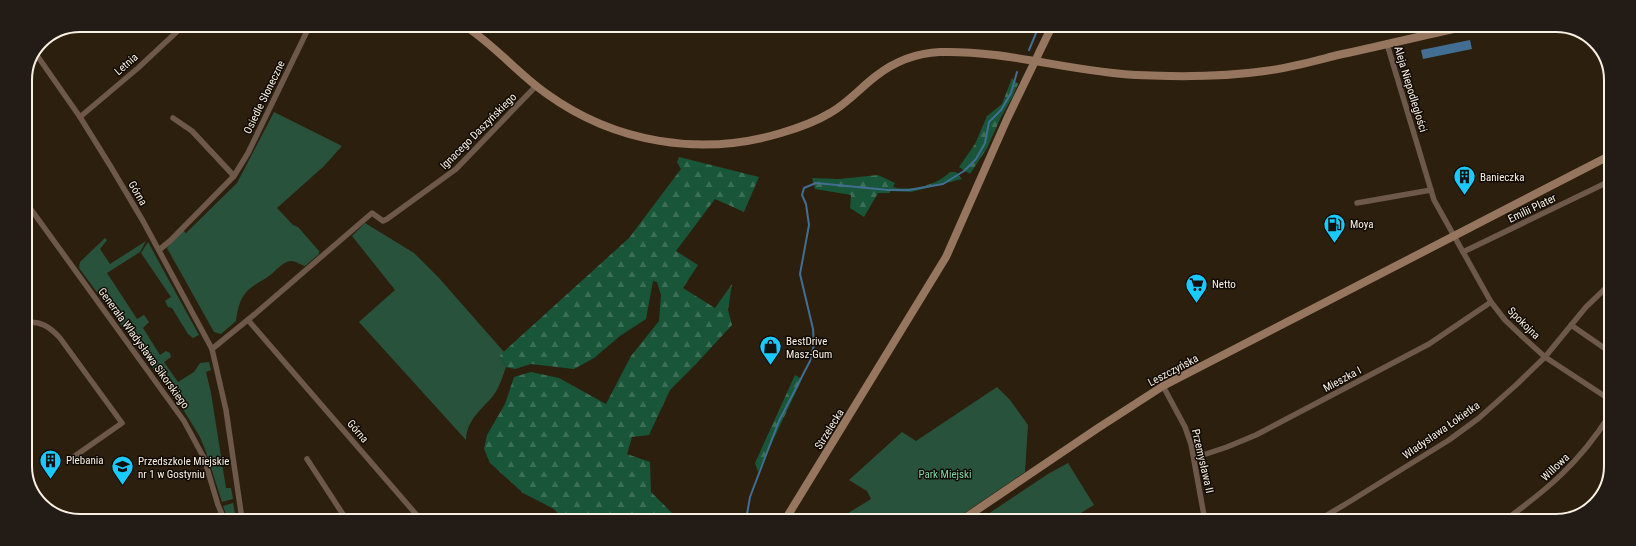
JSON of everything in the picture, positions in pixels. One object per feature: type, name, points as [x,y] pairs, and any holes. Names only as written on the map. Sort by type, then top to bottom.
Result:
[{"type":"street","name":"Letnia","points":[[80,117],[138,68],[177,32]]},
{"type":"street","name":"Osiedle Słoneczne","points":[[159,250],[170,241],[234,176],[248,153],[307,32]]},
{"type":"street","points":[[474,32],[492,45],[536,86]]},
{"type":"street","name":"Strzelecka","points":[[789,514],[946,257],[1007,119],[1049,32]]},
{"type":"street","points":[[1387,44],[1441,32]]},
{"type":"street","name":"Aleja Niepodległości","points":[[536,86],[574,112],[608,128],[644,138],[682,144],[720,144],[760,139],[812,122],[836,109],[886,69],[896,63],[919,55],[931,53],[956,52],[1036,61],[1071,68],[1136,75],[1213,74],[1276,69],[1387,44],[1436,205],[1454,235]]},
{"type":"street","name":"Górna","points":[[38,57],[80,117],[114,172],[159,250],[212,348]]},
{"type":"street","name":"Ignacego Daszyńskiego","points":[[248,320],[372,213],[383,221],[441,181],[468,157],[536,86]]},
{"type":"street","points":[[173,118],[192,131],[234,176]]},
{"type":"street","name":"Leszczyńska","points":[[971,514],[1163,386],[1604,158]]},
{"type":"street","name":"Emilii Plater","points":[[1463,252],[1604,184]]},
{"type":"street","points":[[1357,203],[1431,190]]},
{"type":"street","name":"Generała Władysława Sikorskiego","points":[[32,211],[184,421],[204,458],[222,514]]},
{"type":"street","name":"Spokojna","points":[[1454,235],[1491,302],[1505,320],[1546,356],[1604,395]]},
{"type":"street","name":"Władysława Łokietka","points":[[1329,514],[1449,440],[1479,418],[1546,356],[1571,325],[1604,290]]},
{"type":"street","name":"Mieszka I","points":[[1194,458],[1256,435],[1429,344],[1491,302]]},
{"type":"street","name":"Górna","points":[[248,320],[416,514]]},
{"type":"street","points":[[241,514],[226,410],[212,348],[248,320]]},
{"type":"street","points":[[32,323],[41,323],[52,329],[122,423],[72,458]]},
{"type":"street","points":[[1571,325],[1604,348]]},
{"type":"street","name":"Przemysława II","points":[[1163,386],[1186,427],[1194,458],[1204,514]]},
{"type":"street","name":"Willowa","points":[[1513,514],[1559,478],[1597,436],[1604,424]]},
{"type":"street","points":[[307,459],[343,514]]},
{"type":"green space","points":[[1012,78],[1018,84],[1013,96],[1001,117],[987,148],[970,174],[959,167],[975,144],[987,116],[1002,104]]},
{"type":"green space","points":[[274,112],[342,146],[323,167],[277,208],[293,225],[298,227],[319,251],[319,254],[305,266],[297,262],[288,261],[249,289],[241,301],[236,321],[221,334],[214,332],[167,248],[183,230],[186,233],[237,183]]},
{"type":"green space","points":[[679,157],[759,177],[744,212],[715,199],[676,251],[698,265],[683,288],[715,308],[732,284],[728,310],[732,325],[670,390],[649,435],[632,437],[627,454],[650,462],[651,492],[673,514],[559,514],[554,509],[523,493],[490,463],[484,449],[487,435],[505,404],[514,377],[531,372],[559,378],[606,404],[631,356],[659,321],[661,295],[657,282],[653,281],[646,319],[620,336],[594,358],[574,369],[531,364],[515,369],[506,367],[499,356],[629,238],[681,169],[677,162]]},
{"type":"green space","points":[[950,172],[956,172],[962,179],[911,192],[891,191],[889,193],[878,193],[864,217],[850,208],[851,195],[815,189],[812,178],[839,179],[878,175],[895,183],[893,187],[907,189],[931,184],[945,177]]},
{"type":"green space","points":[[365,223],[414,253],[439,278],[504,352],[499,356],[506,367],[500,384],[491,399],[469,425],[466,440],[359,322],[395,290],[352,236]]},
{"type":"green space","points":[[105,238],[107,240],[100,249],[110,264],[146,241],[140,252],[107,273],[137,319],[144,315],[149,322],[143,328],[160,355],[166,351],[170,353],[171,357],[164,362],[178,382],[194,372],[200,363],[209,362],[211,370],[206,372],[211,393],[226,488],[231,488],[233,499],[222,502],[200,437],[181,406],[79,268],[80,262]]},
{"type":"green space","points":[[148,242],[199,335],[193,338],[188,334],[172,308],[168,307],[165,301],[171,297],[141,253]]},
{"type":"green space","points":[[795,375],[802,379],[758,472],[755,463]]},
{"type":"green space","name":"Park Miejski","points":[[997,387],[1010,400],[1028,425],[1025,472],[963,514],[847,514],[871,499],[867,491],[849,480],[902,432],[916,441]]},
{"type":"green space","points":[[1068,463],[1094,505],[1079,514],[988,514],[1048,474]]},
{"type":"green space","points":[[233,503],[235,514],[226,514],[223,506]]},
{"type":"water","points":[[1470,40],[1472,49],[1423,59],[1421,50]]},
{"type":"waterway","points":[[1029,50],[1036,32]]},
{"type":"waterway","points":[[747,514],[750,497],[779,421],[810,361],[814,345],[813,329],[800,274],[809,225],[806,204],[802,195],[804,188],[816,183],[888,190],[909,190],[943,184],[964,171],[976,159],[985,143],[989,122],[1001,110],[1011,93],[1017,72]]},
{"type":"place","name":"Banieczka","points":[[1465,196]]},
{"type":"place","name":"Moya","points":[[1334,244]]},
{"type":"place","name":"Netto","points":[[1197,304]]},
{"type":"place","name":"BestDrive Masz-Gum","points":[[771,366]]},
{"type":"place","name":"Plebania","points":[[50,480]]},
{"type":"place","name":"Przedszkole Miejskie nr 1 w Gostyniu","points":[[122,486]]}]
